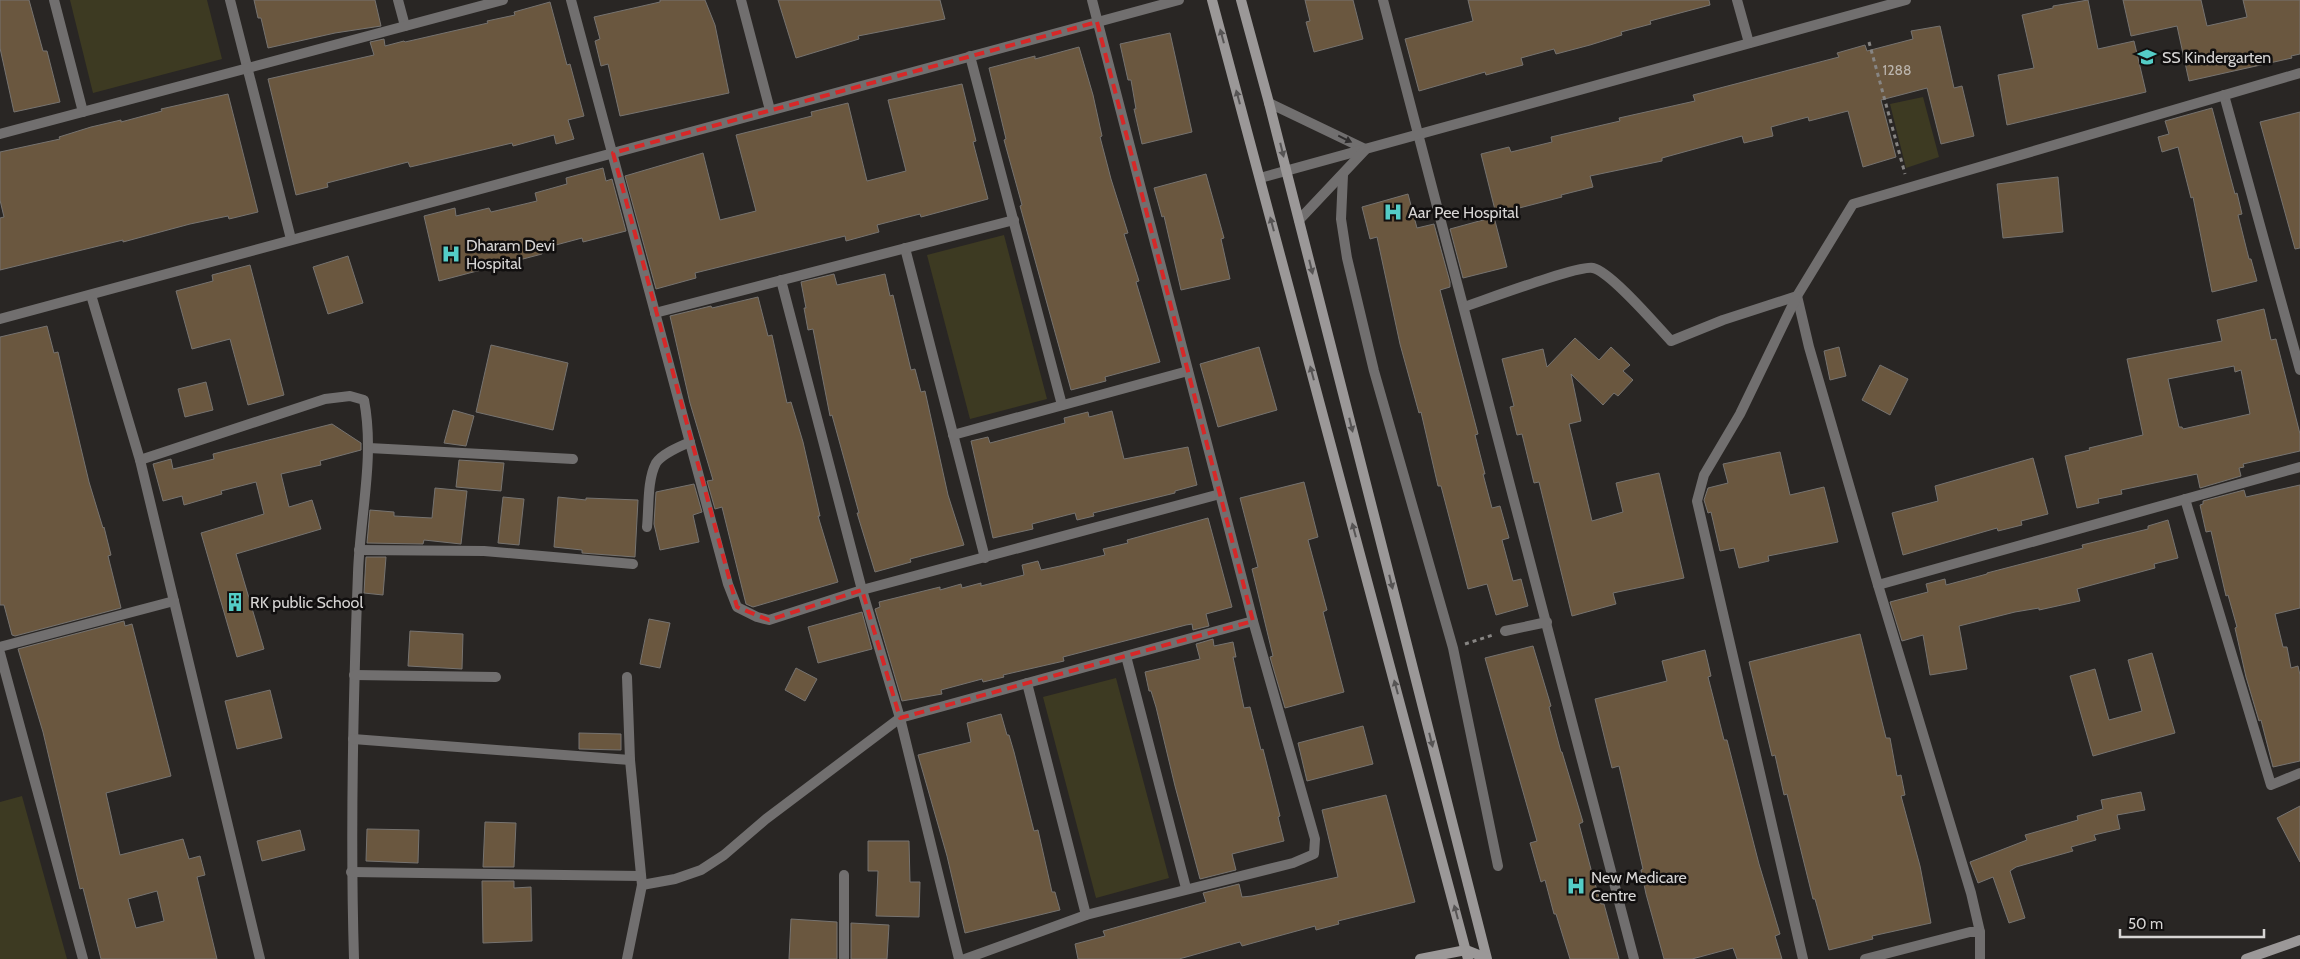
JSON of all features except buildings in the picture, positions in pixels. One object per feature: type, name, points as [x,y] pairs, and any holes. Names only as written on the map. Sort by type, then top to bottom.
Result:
[{"type":"main road","points":[[1212,0],[1467,954]]},
{"type":"main road","points":[[1241,0],[1270,103],[1486,959],[1467,954],[1420,959]]},
{"type":"main road","points":[[2246,959],[2300,940]]},
{"type":"street","points":[[54,0],[83,112]]},
{"type":"street","points":[[230,0],[291,239]]},
{"type":"street","points":[[398,0],[405,26]]},
{"type":"street","points":[[0,134],[503,0]]},
{"type":"street","points":[[571,0],[728,584],[737,607],[757,617],[769,620],[862,590],[1220,494]]},
{"type":"street","points":[[741,0],[770,110]]},
{"type":"street","points":[[965,959],[1086,915],[1186,888],[1293,863],[1314,854],[1315,839],[1253,621],[1092,0]]},
{"type":"street","points":[[0,319],[1179,0]]},
{"type":"street","points":[[1383,0],[1634,959]]},
{"type":"street","points":[[1737,0],[1749,43]]},
{"type":"street","points":[[1260,178],[1906,0]]},
{"type":"street","points":[[970,56],[1062,405]]},
{"type":"street","points":[[1803,959],[1698,501],[1704,475],[1740,414],[1797,296],[1853,204],[2300,73]]},
{"type":"street","points":[[2224,95],[2300,370]]},
{"type":"street","points":[[1270,103],[1366,149]]},
{"type":"street","points":[[1299,220],[1366,149]]},
{"type":"street","points":[[1343,175],[1341,219],[1347,258],[1374,371],[1453,648],[1498,866]]},
{"type":"street","points":[[655,312],[1014,220]]},
{"type":"street","points":[[905,248],[985,558]]},
{"type":"street","points":[[1464,307],[1569,272],[1592,268],[1608,276],[1671,341],[1723,320],[1797,296]]},
{"type":"street","points":[[781,280],[862,590],[900,718],[959,959]]},
{"type":"street","points":[[91,295],[140,460],[260,959]]},
{"type":"street","points":[[1797,296],[1809,347],[1878,585],[1971,893],[1980,932],[1980,959]]},
{"type":"street","points":[[953,435],[1188,371]]},
{"type":"street","points":[[140,460],[325,399],[350,396],[364,400],[369,422],[370,448],[359,550],[354,675],[351,872],[354,959]]},
{"type":"street","points":[[647,527],[652,479],[657,463],[670,452],[690,442]]},
{"type":"street","points":[[370,448],[574,459]]},
{"type":"street","points":[[1878,585],[2300,467]]},
{"type":"street","points":[[2185,499],[2271,785],[2300,773]]},
{"type":"street","points":[[359,550],[484,551],[633,564]]},
{"type":"street","points":[[0,647],[174,601]]},
{"type":"street","points":[[351,872],[642,881],[688,875],[708,865],[900,718],[1253,621]]},
{"type":"street","points":[[1505,631],[1547,622]]},
{"type":"street","points":[[0,654],[83,959]]},
{"type":"street","points":[[1126,656],[1186,888]]},
{"type":"street","points":[[354,675],[496,677]]},
{"type":"street","points":[[627,677],[630,760],[642,881],[627,959]]},
{"type":"street","points":[[1027,683],[1086,915]]},
{"type":"street","points":[[353,739],[630,760]]},
{"type":"street","points":[[844,875],[844,959]]},
{"type":"street","points":[[1865,959],[1970,932],[1980,932]]},
{"type":"path","points":[[1869,42],[1909,189]]},
{"type":"path","points":[[1453,648],[1505,631]]},
{"type":"highlighted area","points":[[1097,22],[1253,621],[900,718],[862,590],[769,620],[737,607],[613,153]]},
{"type":"shaded area","points":[[70,0],[207,0],[222,59],[93,93]]},
{"type":"shaded area","points":[[1923,97],[1939,157],[1906,168],[1890,104]]},
{"type":"shaded area","points":[[1004,235],[1047,399],[970,419],[927,255]]},
{"type":"shaded area","points":[[1116,678],[1169,878],[1096,898],[1043,697]]},
{"type":"shaded area","points":[[22,796],[67,959],[0,959],[0,802]]},
{"type":"place","name":"SS Kindergarten","points":[[2147,57]]},
{"type":"place","name":"Aar Pee Hospital","points":[[1393,212]]},
{"type":"place","name":"Dharam Devi Hospital","points":[[451,254]]},
{"type":"place","name":"RK public School","points":[[235,602]]},
{"type":"place","name":"New Medicare Centre","points":[[1576,886]]}]
